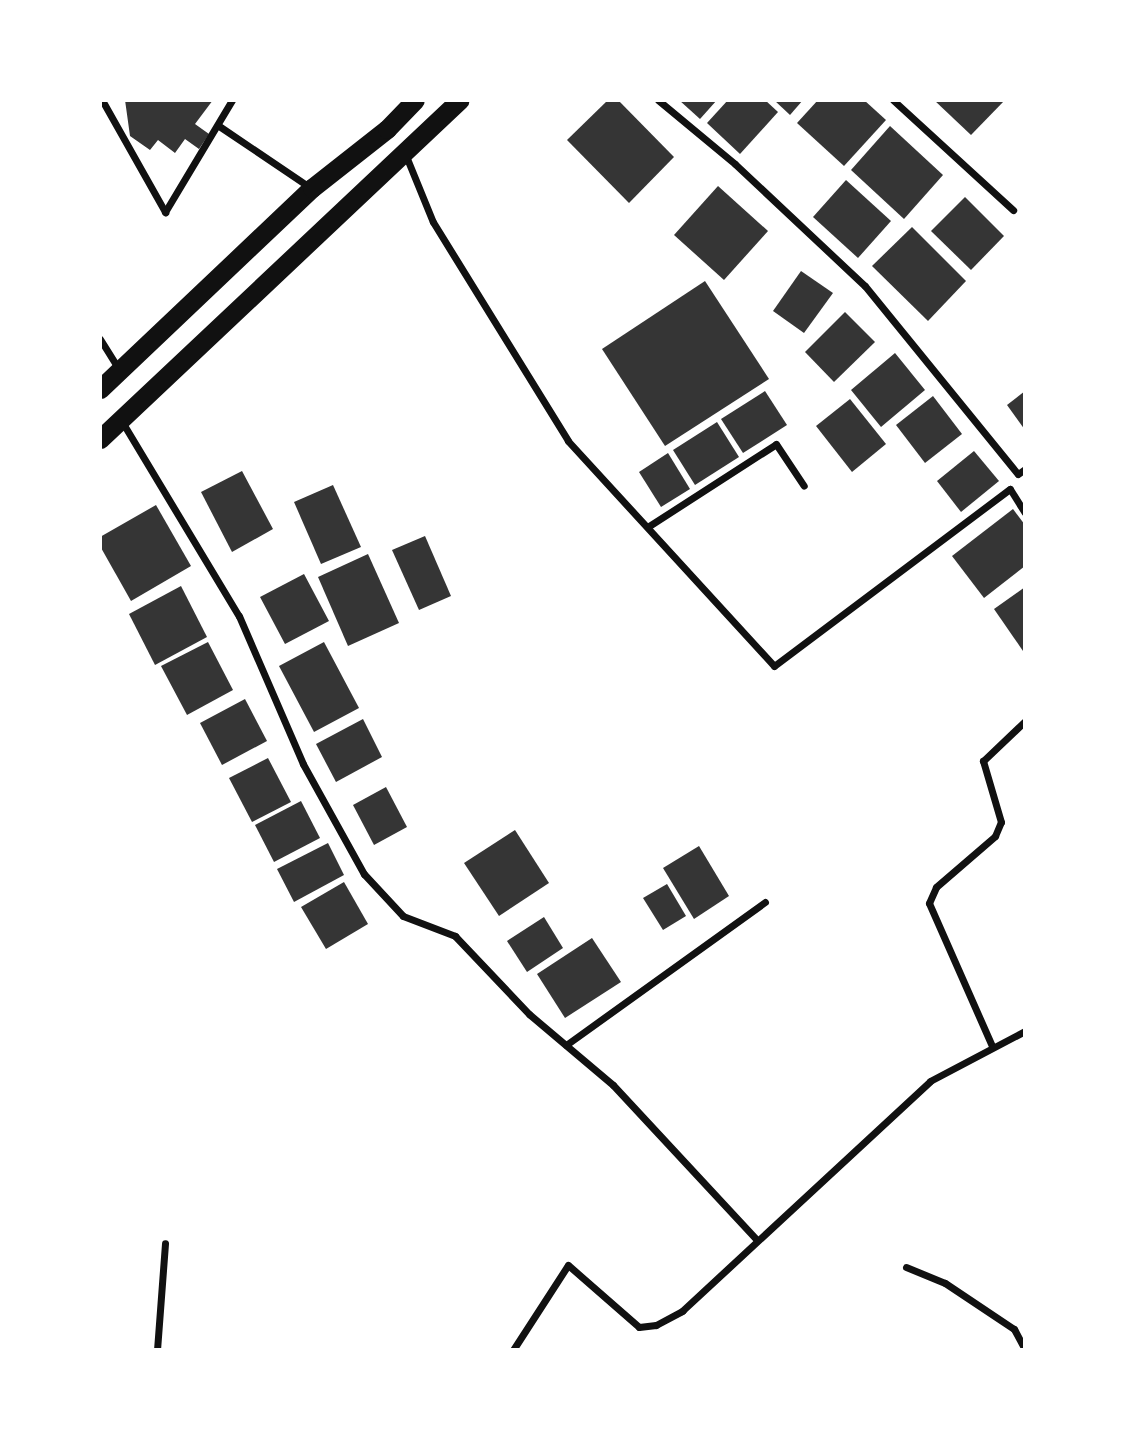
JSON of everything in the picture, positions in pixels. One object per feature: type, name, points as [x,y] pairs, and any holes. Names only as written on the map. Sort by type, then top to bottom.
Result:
[{"type":"highway","points":[[100,389],[312,188],[387,129],[415,100]]},
{"type":"highway","points":[[100,439],[405,155],[460,100]]},
{"type":"street","points":[[102,100],[165,212],[219,126],[232,100]]},
{"type":"street","points":[[658,100],[735,164],[865,286],[1018,474],[1025,469]]},
{"type":"street","points":[[893,100],[1013,210]]},
{"type":"street","points":[[219,126],[312,188]]},
{"type":"street","points":[[405,155],[433,222],[568,441],[774,666],[1010,489],[1025,513]]},
{"type":"street","points":[[100,339],[120,371]]},
{"type":"street","points":[[120,419],[239,615],[303,764],[364,874],[403,916],[454,936],[566,1045],[613,1085],[756,1240]]},
{"type":"street","points":[[649,527],[776,444],[804,486]]},
{"type":"street","points":[[992,1046],[929,903],[936,887],[995,836],[1001,822],[983,761],[1025,721]]},
{"type":"street","points":[[566,1045],[765,902]]},
{"type":"street","points":[[513,1350],[568,1265],[639,1327],[656,1325],[682,1311],[930,1081],[1025,1031]]},
{"type":"street","points":[[157,1350],[165,1243]]},
{"type":"street","points":[[906,1267],[945,1283],[1014,1329],[1025,1350]]},
{"type":"building","points":[[125,100],[213,100],[195,124],[209,134],[199,149],[185,139],[175,153],[158,140],[150,150],[130,136]]},
{"type":"building","points":[[608,100],[618,100],[674,157],[629,203],[567,140]]},
{"type":"building","points":[[679,100],[717,100],[700,119]]},
{"type":"building","points":[[728,100],[765,100],[778,112],[740,154],[707,123]]},
{"type":"building","points":[[774,100],[803,100],[790,115]]},
{"type":"building","points":[[818,100],[864,100],[886,120],[844,166],[797,123]]},
{"type":"building","points":[[934,100],[1005,100],[971,135]]},
{"type":"building","points":[[890,126],[943,175],[904,219],[851,170]]},
{"type":"building","points":[[846,180],[891,221],[858,258],[813,217]]},
{"type":"building","points":[[718,186],[768,231],[724,280],[674,235]]},
{"type":"building","points":[[965,197],[1004,236],[971,270],[931,231]]},
{"type":"building","points":[[912,227],[966,281],[928,321],[872,266]]},
{"type":"building","points":[[801,271],[833,293],[804,333],[773,311]]},
{"type":"building","points":[[705,281],[769,379],[665,446],[602,349]]},
{"type":"building","points":[[845,312],[875,342],[834,382],[805,352]]},
{"type":"building","points":[[895,353],[925,390],[881,427],[851,390]]},
{"type":"building","points":[[765,391],[787,425],[743,453],[721,419]]},
{"type":"building","points":[[1025,391],[1025,430],[1007,405]]},
{"type":"building","points":[[933,396],[962,434],[925,463],[896,425]]},
{"type":"building","points":[[850,399],[886,444],[852,472],[816,426]]},
{"type":"building","points":[[717,422],[739,457],[695,485],[673,450]]},
{"type":"building","points":[[974,451],[999,481],[961,512],[937,481]]},
{"type":"building","points":[[668,453],[690,489],[661,507],[639,472]]},
{"type":"building","points":[[242,471],[273,529],[232,552],[201,492]]},
{"type":"building","points":[[333,485],[361,547],[321,564],[294,502]]},
{"type":"building","points":[[156,505],[191,566],[131,601],[100,546],[100,537]]},
{"type":"building","points":[[1013,509],[1025,525],[1025,566],[984,598],[952,556]]},
{"type":"building","points":[[425,536],[451,596],[419,610],[392,550]]},
{"type":"building","points":[[368,554],[399,623],[348,646],[318,577]]},
{"type":"building","points":[[304,574],[329,621],[285,644],[260,597]]},
{"type":"building","points":[[181,586],[207,637],[155,665],[129,614]]},
{"type":"building","points":[[1025,587],[1025,649],[1023,651],[994,609]]},
{"type":"building","points":[[208,642],[233,690],[187,715],[161,666]]},
{"type":"building","points":[[324,642],[359,708],[314,732],[279,666]]},
{"type":"building","points":[[245,699],[267,741],[222,765],[200,723]]},
{"type":"building","points":[[363,719],[382,757],[336,782],[316,744]]},
{"type":"building","points":[[268,758],[291,802],[252,822],[229,778]]},
{"type":"building","points":[[386,787],[407,827],[374,845],[353,805]]},
{"type":"building","points":[[301,801],[320,838],[274,862],[255,825]]},
{"type":"building","points":[[515,830],[549,883],[499,916],[464,863]]},
{"type":"building","points":[[328,843],[344,875],[294,902],[277,869]]},
{"type":"building","points":[[699,846],[729,896],[694,919],[663,868]]},
{"type":"building","points":[[344,882],[368,924],[326,949],[301,907]]},
{"type":"building","points":[[667,884],[686,916],[663,930],[643,898]]},
{"type":"building","points":[[544,917],[563,948],[527,972],[507,941]]},
{"type":"building","points":[[592,938],[621,982],[565,1018],[537,974]]}]
